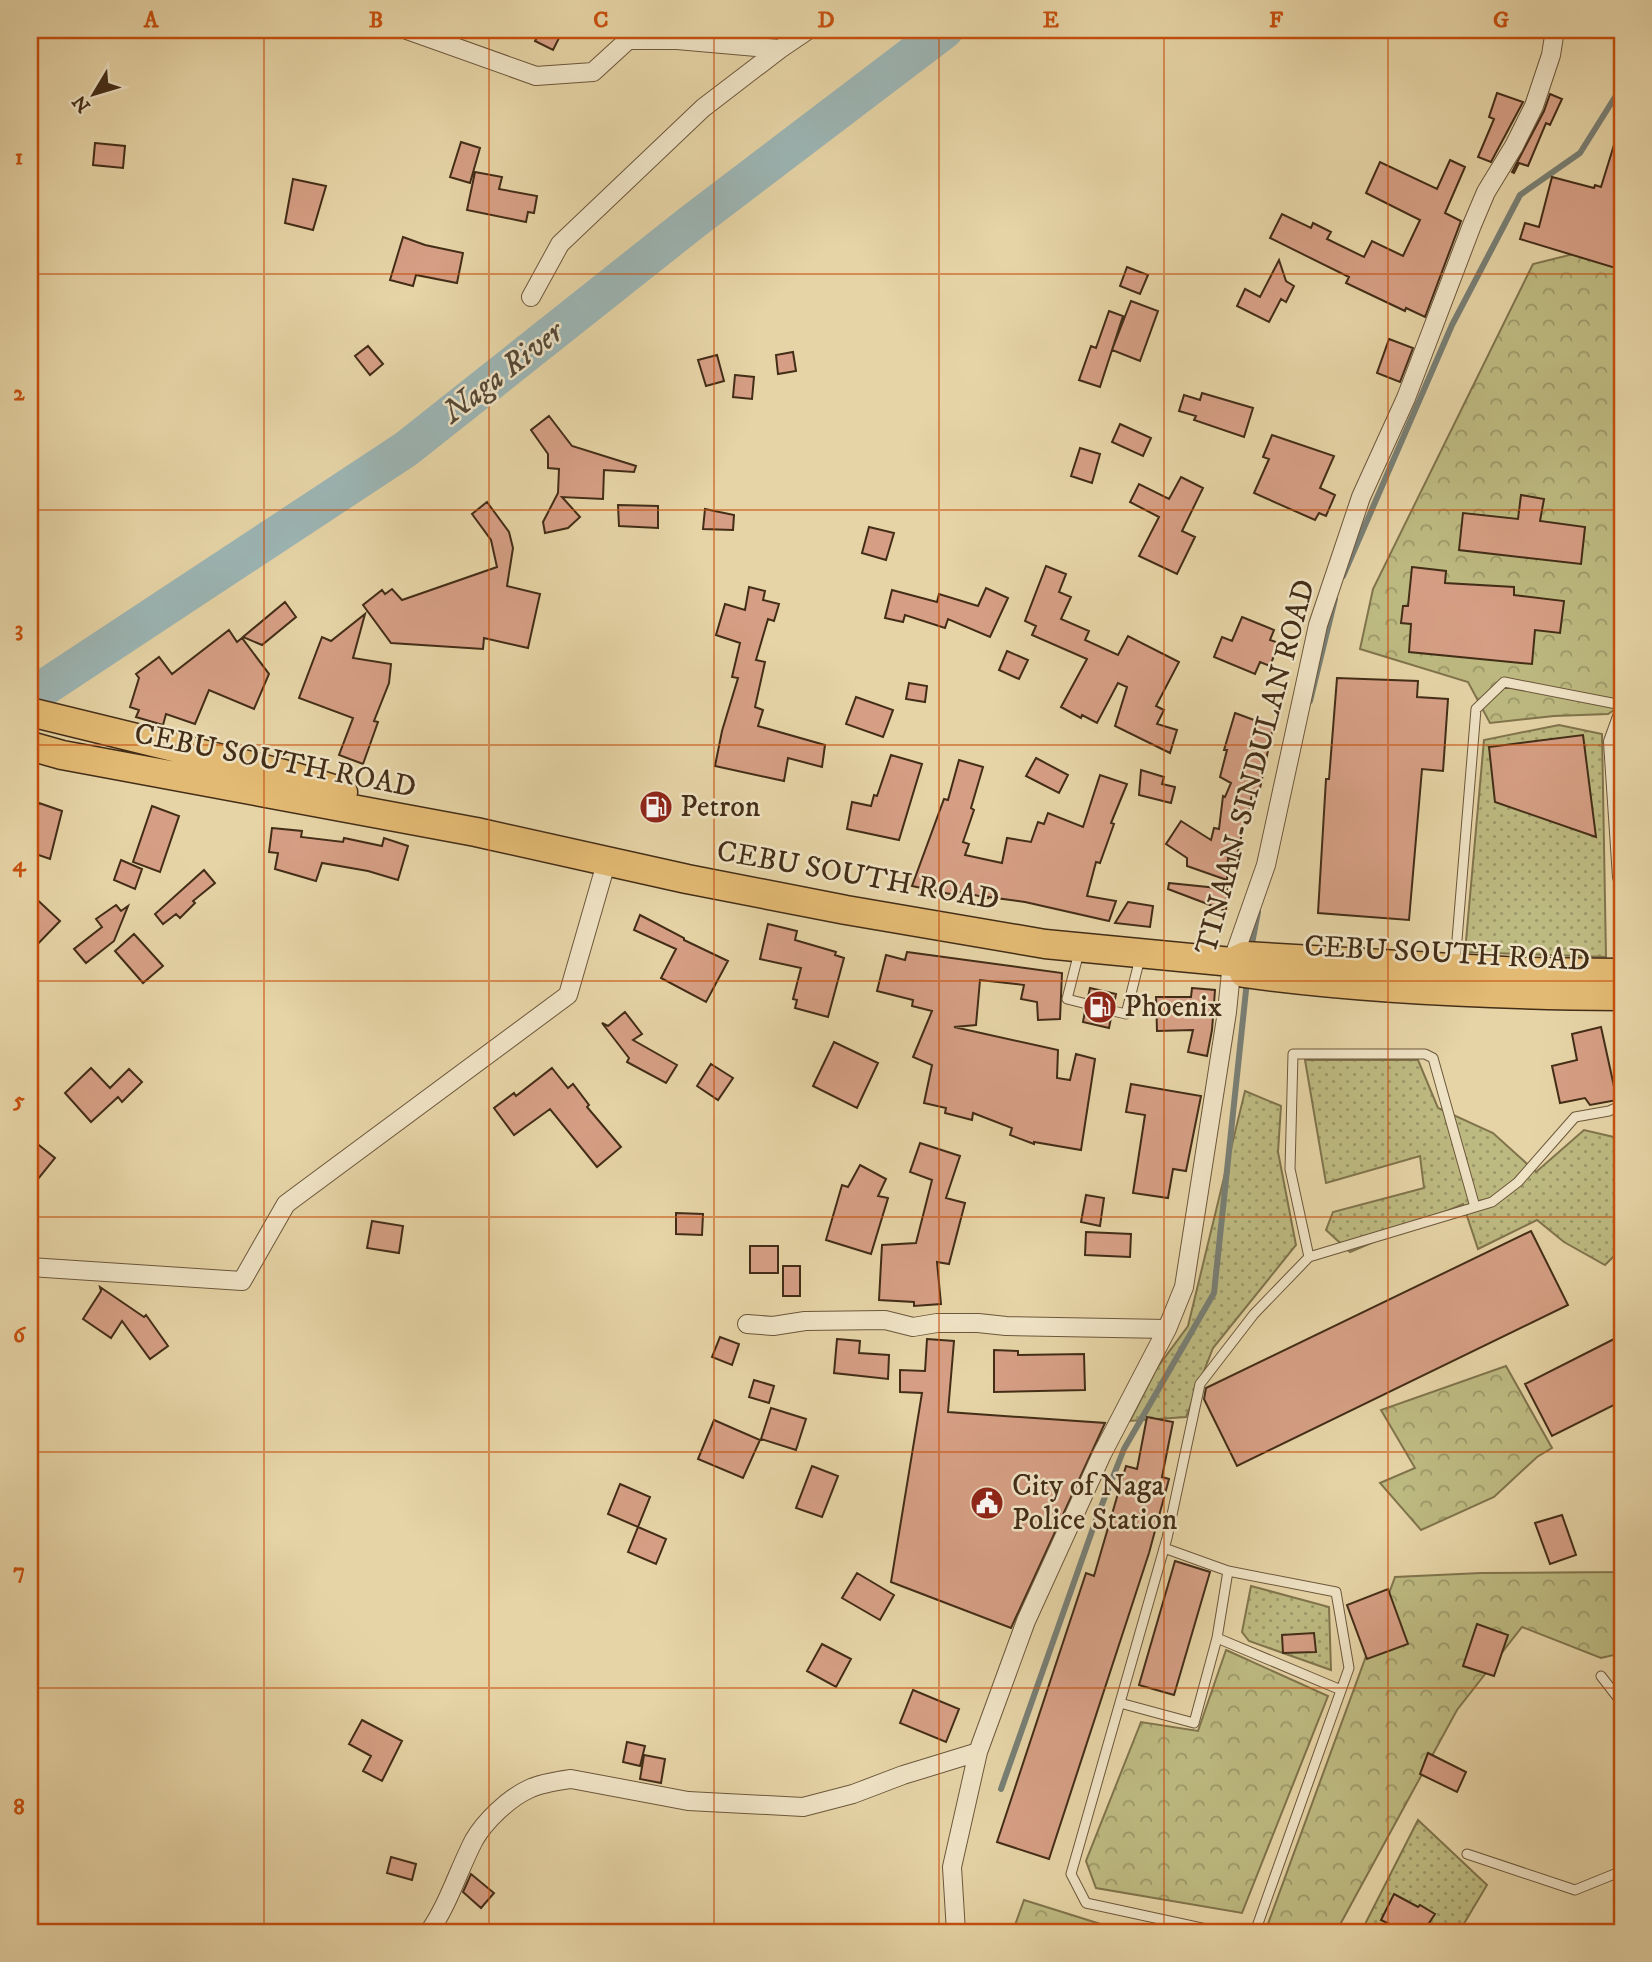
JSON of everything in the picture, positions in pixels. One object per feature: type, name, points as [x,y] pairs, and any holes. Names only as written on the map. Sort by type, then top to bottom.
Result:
[{"type":"highway","name":"CEBU SOUTH ROAD","points":[[30,712],[292,776],[477,832]]},
{"type":"highway","name":"CEBU SOUTH ROAD","points":[[30,746],[62,755],[477,832],[846,910],[1045,944],[1251,965],[1457,992],[1531,996],[1622,996]]},
{"type":"highway","name":"CEBU SOUTH ROAD","points":[[1251,965],[1622,974]]},
{"type":"street","points":[[407,30],[536,76],[593,72],[628,40],[677,40],[780,49]]},
{"type":"street","points":[[531,298],[560,244],[703,108],[808,30]]},
{"type":"street","name":"TINAAN-SINDULAN ROAD","points":[[956,1932],[952,1867],[978,1752],[1026,1621],[1102,1454],[1167,1329],[1185,1287],[1227,1013],[1251,965],[1266,865],[1318,625],[1361,497],[1406,398],[1481,203],[1534,106],[1555,30]]},
{"type":"street","points":[[1622,718],[1613,742],[1622,877]]},
{"type":"street","points":[[30,1267],[242,1281],[286,1204],[568,995],[607,860]]},
{"type":"street","points":[[747,1324],[773,1326],[805,1321],[885,1320],[913,1327],[937,1323],[978,1323],[1006,1326],[1167,1329]]},
{"type":"street","points":[[429,1932],[442,1913],[475,1838],[498,1811],[528,1789],[571,1779],[688,1801],[803,1807],[853,1794],[903,1774],[978,1752]]},
{"type":"lane","points":[[1455,968],[1476,709],[1504,682],[1622,705]]},
{"type":"lane","points":[[1080,947],[1068,999],[1087,1004]]},
{"type":"lane","points":[[1113,1011],[1126,1014],[1141,953]]},
{"type":"lane","points":[[1309,1257],[1290,1168],[1293,1054],[1425,1054],[1433,1058],[1475,1207]]},
{"type":"lane","points":[[1220,1932],[1086,1903],[1071,1874],[1164,1548],[1200,1384],[1254,1314],[1309,1257],[1492,1202],[1518,1182],[1576,1116],[1609,1111],[1622,1105]]},
{"type":"lane","points":[[1164,1548],[1228,1571],[1335,1592],[1349,1668],[1255,1932]]},
{"type":"lane","points":[[1120,1703],[1194,1723],[1217,1638],[1228,1571]]},
{"type":"lane","points":[[1217,1638],[1341,1690]]},
{"type":"lane","points":[[1601,1676],[1622,1703]]},
{"type":"lane","points":[[1467,1854],[1575,1890],[1622,1871]]},
{"type":"green space","points":[[1622,242],[1622,705],[1608,714],[1554,716],[1490,723],[1468,682],[1360,649],[1373,589],[1533,264]]},
{"type":"green space","points":[[1559,725],[1602,734],[1606,957],[1465,952],[1484,740]]},
{"type":"green space","points":[[1305,1060],[1418,1060],[1438,1108],[1493,1133],[1536,1172],[1584,1130],[1618,1138],[1622,1142],[1622,1248],[1605,1265],[1564,1242],[1537,1220],[1478,1249],[1463,1204],[1350,1252],[1326,1230],[1333,1212],[1424,1188],[1420,1156],[1326,1183]]},
{"type":"green space","points":[[1245,1091],[1281,1106],[1278,1152],[1296,1245],[1213,1348],[1186,1417],[1130,1421],[1157,1368],[1188,1326]]},
{"type":"green space","points":[[1506,1366],[1552,1448],[1537,1457],[1494,1497],[1421,1530],[1380,1483],[1415,1468],[1381,1410]]},
{"type":"green space","points":[[1622,1569],[1622,1653],[1601,1658],[1522,1627],[1457,1710],[1336,1932],[1265,1932],[1395,1577],[1615,1572]]},
{"type":"green space","points":[[1251,1586],[1329,1607],[1331,1670],[1249,1641],[1242,1632]]},
{"type":"green space","points":[[1226,1650],[1328,1696],[1242,1913],[1096,1888],[1086,1861],[1141,1722],[1198,1731]]},
{"type":"green space","points":[[1418,1820],[1487,1885],[1459,1932],[1361,1932]]},
{"type":"green space","points":[[1024,1900],[1126,1932],[1017,1932],[1014,1928]]},
{"type":"building","points":[[541,30],[563,30],[553,50],[535,41]]},
{"type":"building","points":[[1497,93],[1523,102],[1491,162],[1478,157],[1494,119],[1489,117]]},
{"type":"building","points":[[1550,94],[1562,99],[1550,125],[1546,123],[1528,166],[1519,163],[1514,173],[1512,172]]},
{"type":"building","points":[[1618,132],[1622,132],[1622,270],[1520,239],[1525,223],[1539,227],[1552,177],[1594,188],[1595,185],[1601,187]]},
{"type":"building","points":[[461,142],[480,148],[470,183],[450,177]]},
{"type":"building","points":[[95,143],[125,146],[123,168],[93,165]]},
{"type":"building","points":[[1450,160],[1465,167],[1445,213],[1461,221],[1425,317],[1406,308],[1405,311],[1346,283],[1349,277],[1270,238],[1282,214],[1311,228],[1313,223],[1331,232],[1327,239],[1364,257],[1372,241],[1403,256],[1420,220],[1366,193],[1380,162],[1437,189]]},
{"type":"building","points":[[475,172],[502,177],[499,189],[537,196],[534,213],[528,212],[526,222],[467,210]]},
{"type":"building","points":[[293,179],[326,186],[313,230],[285,223]]},
{"type":"building","points":[[403,237],[463,253],[457,283],[416,275],[413,286],[390,280]]},
{"type":"building","points":[[1279,260],[1286,281],[1294,286],[1286,302],[1281,299],[1269,322],[1237,306],[1245,289],[1260,297]]},
{"type":"building","points":[[1127,267],[1148,275],[1140,294],[1120,286]]},
{"type":"building","points":[[1131,301],[1158,311],[1140,361],[1112,350]]},
{"type":"building","points":[[1109,311],[1123,316],[1100,387],[1079,380],[1091,346],[1096,348]]},
{"type":"building","points":[[1389,339],[1413,348],[1400,382],[1377,373]]},
{"type":"building","points":[[368,346],[383,364],[370,375],[355,356]]},
{"type":"building","points":[[793,352],[796,371],[778,374],[776,355]]},
{"type":"building","points":[[717,355],[724,381],[706,386],[698,360]]},
{"type":"building","points":[[735,375],[754,377],[752,399],[733,397]]},
{"type":"building","points":[[1202,393],[1253,408],[1244,437],[1194,420],[1196,416],[1179,411],[1184,395],[1200,400]]},
{"type":"building","points":[[549,416],[572,446],[636,466],[634,472],[604,470],[603,499],[562,497],[580,517],[568,528],[545,533],[543,522],[558,493],[559,469],[548,468],[548,454],[531,430]]},
{"type":"building","points":[[1120,424],[1151,438],[1143,456],[1112,442]]},
{"type":"building","points":[[1272,435],[1334,456],[1320,488],[1335,495],[1326,516],[1319,513],[1315,520],[1254,493],[1269,459],[1263,457]]},
{"type":"building","points":[[1080,448],[1100,454],[1092,483],[1071,476]]},
{"type":"building","points":[[1181,477],[1203,488],[1182,531],[1195,537],[1177,574],[1139,556],[1159,517],[1130,502],[1139,484],[1169,499]]},
{"type":"building","points":[[1521,495],[1544,499],[1540,521],[1585,527],[1581,564],[1459,550],[1463,513],[1518,519]]},
{"type":"building","points":[[487,502],[509,532],[513,548],[507,586],[540,594],[528,648],[484,638],[483,649],[391,643],[363,605],[382,590],[385,594],[392,589],[402,600],[497,567],[491,540],[472,514]]},
{"type":"building","points":[[618,505],[658,506],[658,528],[619,526]]},
{"type":"building","points":[[705,509],[734,515],[733,530],[703,529]]},
{"type":"building","points":[[869,527],[894,533],[886,560],[862,553]]},
{"type":"building","points":[[1046,566],[1066,574],[1059,592],[1071,597],[1061,619],[1089,631],[1085,640],[1118,655],[1128,636],[1179,662],[1156,706],[1164,710],[1157,724],[1177,730],[1170,753],[1115,726],[1127,687],[1118,683],[1097,723],[1061,707],[1087,659],[1032,635],[1036,626],[1025,621]]},
{"type":"building","points":[[1412,567],[1446,571],[1445,583],[1514,587],[1514,595],[1564,601],[1560,633],[1535,630],[1532,664],[1409,652],[1411,624],[1401,623],[1403,606],[1408,606]]},
{"type":"building","points":[[749,587],[765,591],[763,600],[779,604],[774,621],[768,619],[756,660],[765,662],[755,707],[763,710],[758,726],[825,745],[822,767],[788,758],[784,781],[715,766],[738,678],[732,677],[740,643],[716,635],[725,604],[745,610]]},
{"type":"building","points":[[986,588],[1008,598],[990,637],[948,619],[945,628],[905,615],[903,622],[885,618],[892,590],[937,602],[939,594],[978,606]]},
{"type":"building","points":[[285,602],[296,617],[262,645],[243,637]]},
{"type":"building","points":[[365,614],[353,658],[391,664],[389,683],[374,721],[378,722],[363,764],[339,755],[353,718],[299,698],[322,637],[331,641]]},
{"type":"building","points":[[1242,617],[1274,630],[1270,640],[1279,643],[1270,666],[1260,662],[1255,674],[1214,657],[1222,637],[1232,641]]},
{"type":"building","points":[[229,630],[237,642],[242,638],[269,674],[254,709],[209,690],[195,724],[166,714],[163,725],[136,717],[139,710],[130,707],[139,678],[136,674],[159,657],[172,674]]},
{"type":"building","points":[[1007,651],[1028,660],[1019,679],[999,670]]},
{"type":"building","points":[[1337,678],[1418,681],[1417,697],[1448,699],[1443,771],[1422,769],[1409,920],[1318,913],[1326,779],[1329,779]]},
{"type":"building","points":[[909,683],[927,686],[925,702],[906,699]]},
{"type":"building","points":[[856,697],[893,710],[883,737],[846,724]]},
{"type":"building","points":[[1235,713],[1273,727],[1259,793],[1252,791],[1248,824],[1244,824],[1236,860],[1228,858],[1227,880],[1187,866],[1187,858],[1166,844],[1181,821],[1211,840],[1214,828],[1219,829],[1223,796],[1225,797],[1231,783],[1220,777],[1227,750],[1224,750]]},
{"type":"building","points":[[1583,735],[1596,837],[1495,802],[1489,747]]},
{"type":"building","points":[[891,755],[922,764],[899,840],[847,829],[852,802],[871,806]]},
{"type":"building","points":[[1036,758],[1068,775],[1059,793],[1026,776]]},
{"type":"building","points":[[959,760],[983,767],[971,808],[974,810],[963,842],[969,844],[965,855],[1002,863],[1007,838],[1031,842],[1038,822],[1044,824],[1048,813],[1083,827],[1100,775],[1127,784],[1111,823],[1114,824],[1100,863],[1096,862],[1087,896],[1116,901],[1109,921],[1025,902],[956,891],[955,895],[912,886],[944,799],[948,800]]},
{"type":"building","points":[[1141,770],[1164,777],[1162,784],[1175,787],[1171,803],[1139,795]]},
{"type":"building","points":[[39,803],[62,811],[50,859],[30,852],[30,823]]},
{"type":"building","points":[[152,806],[179,816],[160,872],[133,862]]},
{"type":"building","points":[[272,828],[302,831],[301,837],[343,842],[344,838],[382,846],[384,838],[408,846],[398,880],[368,871],[322,863],[316,881],[275,869],[278,853],[269,852]]},
{"type":"building","points":[[121,860],[142,869],[135,889],[114,880]]},
{"type":"building","points":[[204,870],[215,883],[193,901],[195,903],[180,918],[176,914],[163,924],[155,914]]},
{"type":"building","points":[[1169,883],[1227,889],[1226,911],[1168,889]]},
{"type":"building","points":[[30,893],[60,921],[30,952]]},
{"type":"building","points":[[1128,902],[1153,906],[1150,927],[1115,923]]},
{"type":"building","points":[[116,905],[121,911],[128,906],[114,941],[86,963],[74,949],[102,927],[96,919]]},
{"type":"building","points":[[640,915],[728,961],[706,1002],[661,978],[676,949],[634,930]]},
{"type":"building","points":[[768,924],[797,931],[795,940],[836,952],[835,955],[844,958],[828,1017],[795,1008],[797,1000],[793,999],[801,968],[760,959]]},
{"type":"building","points":[[134,934],[163,966],[143,983],[115,951]]},
{"type":"building","points":[[907,952],[1062,973],[1060,1019],[1038,1020],[1037,1002],[1021,999],[1024,985],[980,980],[976,1025],[954,1027],[1058,1050],[1057,1078],[1070,1080],[1076,1054],[1095,1059],[1081,1150],[1034,1144],[1010,1135],[1012,1128],[973,1113],[972,1120],[945,1113],[946,1108],[924,1103],[932,1065],[913,1057],[932,1011],[912,1006],[913,1000],[877,991],[886,955],[905,960]]},
{"type":"building","name":"Phoenix","points":[[1090,988],[1116,994],[1114,1004],[1106,1010],[1111,1018],[1109,1028],[1083,1022],[1085,1011],[1094,1005],[1088,997]]},
{"type":"building","points":[[1192,988],[1215,990],[1207,1056],[1188,1052],[1193,1030],[1157,1031],[1156,997],[1191,997]]},
{"type":"building","points":[[625,1012],[642,1034],[633,1040],[677,1065],[666,1083],[627,1062],[629,1058],[602,1023],[608,1026]]},
{"type":"building","points":[[1601,1027],[1617,1100],[1590,1105],[1585,1098],[1560,1103],[1552,1066],[1577,1060],[1572,1034]]},
{"type":"building","points":[[834,1042],[878,1063],[857,1108],[813,1086]]},
{"type":"building","points":[[711,1064],[733,1078],[718,1100],[697,1086]]},
{"type":"building","points":[[91,1068],[110,1088],[129,1069],[142,1082],[122,1102],[118,1097],[91,1122],[65,1093]]},
{"type":"building","points":[[552,1068],[568,1088],[573,1084],[589,1105],[587,1107],[621,1147],[597,1167],[550,1109],[514,1135],[494,1108],[514,1093],[516,1096]]},
{"type":"building","points":[[1131,1084],[1201,1096],[1186,1171],[1173,1169],[1168,1198],[1133,1193],[1145,1115],[1126,1112]]},
{"type":"building","points":[[30,1138],[55,1158],[30,1189]]},
{"type":"building","points":[[920,1143],[960,1156],[946,1198],[965,1203],[949,1264],[937,1262],[941,1304],[914,1306],[914,1302],[879,1300],[882,1245],[916,1243],[932,1180],[910,1172]]},
{"type":"building","points":[[860,1165],[886,1179],[878,1196],[888,1198],[871,1254],[826,1240],[842,1185],[848,1187]]},
{"type":"building","points":[[1086,1195],[1104,1198],[1100,1226],[1081,1222]]},
{"type":"building","points":[[676,1213],[703,1214],[702,1235],[676,1234]]},
{"type":"building","points":[[372,1221],[403,1226],[399,1253],[367,1248]]},
{"type":"building","points":[[1531,1231],[1568,1305],[1237,1466],[1204,1399],[1206,1388]]},
{"type":"building","points":[[1086,1232],[1131,1234],[1130,1257],[1085,1255]]},
{"type":"building","points":[[750,1246],[778,1246],[778,1273],[750,1273]]},
{"type":"building","points":[[783,1266],[800,1266],[800,1296],[783,1296]]},
{"type":"building","points":[[100,1287],[144,1317],[146,1315],[168,1346],[150,1359],[122,1321],[111,1338],[83,1319],[101,1291]]},
{"type":"building","points":[[1622,1335],[1622,1401],[1552,1436],[1525,1384]]},
{"type":"building","points":[[720,1337],[739,1344],[732,1365],[712,1357]]},
{"type":"building","points":[[837,1339],[860,1341],[859,1353],[889,1355],[888,1379],[834,1373]]},
{"type":"building","name":"City of Naga Police Station","points":[[927,1339],[954,1341],[948,1412],[1105,1423],[1011,1628],[891,1582],[922,1393],[900,1392],[900,1370],[925,1371]]},
{"type":"building","points":[[994,1350],[1018,1351],[1018,1355],[1084,1354],[1085,1390],[994,1392]]},
{"type":"building","points":[[754,1380],[774,1386],[769,1403],[749,1397]]},
{"type":"building","points":[[771,1408],[806,1419],[796,1450],[761,1439]]},
{"type":"building","points":[[1147,1417],[1173,1422],[1162,1477],[1169,1479],[1149,1553],[1049,1859],[997,1842],[1086,1573],[1094,1576],[1126,1466],[1137,1469]]},
{"type":"building","points":[[714,1420],[760,1440],[743,1478],[698,1459]]},
{"type":"building","points":[[812,1466],[838,1476],[822,1517],[796,1508]]},
{"type":"building","points":[[620,1484],[650,1497],[638,1527],[608,1514]]},
{"type":"building","points":[[1562,1515],[1576,1555],[1550,1564],[1535,1523]]},
{"type":"building","points":[[638,1527],[666,1539],[656,1564],[628,1552]]},
{"type":"building","points":[[1175,1561],[1210,1572],[1174,1695],[1139,1685]]},
{"type":"building","points":[[857,1573],[894,1595],[880,1620],[842,1598]]},
{"type":"building","points":[[1388,1589],[1408,1644],[1367,1659],[1347,1605]]},
{"type":"building","points":[[1477,1624],[1508,1635],[1494,1676],[1463,1666]]},
{"type":"building","points":[[1314,1633],[1316,1652],[1283,1653],[1282,1635]]},
{"type":"building","points":[[822,1644],[851,1659],[836,1687],[807,1671]]},
{"type":"building","points":[[913,1690],[959,1709],[946,1742],[900,1723]]},
{"type":"building","points":[[362,1720],[402,1741],[382,1781],[363,1771],[371,1756],[349,1744]]},
{"type":"building","points":[[627,1742],[645,1746],[640,1766],[623,1762]]},
{"type":"building","points":[[1428,1753],[1466,1772],[1457,1792],[1420,1774]]},
{"type":"building","points":[[644,1755],[665,1759],[661,1783],[640,1779]]},
{"type":"building","points":[[391,1857],[416,1864],[412,1880],[387,1873]]},
{"type":"building","points":[[471,1874],[494,1893],[481,1908],[463,1892]]},
{"type":"building","points":[[1394,1894],[1435,1914],[1423,1932],[1405,1932],[1381,1920]]},
{"type":"waterway","name":"Naga River","points":[[30,697],[406,449],[691,223],[945,30]]},
{"type":"waterway","points":[[1343,576],[1452,325],[1520,195],[1580,153],[1622,86]]},
{"type":"waterway","points":[[1310,701],[1335,599]]},
{"type":"waterway","points":[[1251,949],[1258,912]]},
{"type":"waterway","points":[[1001,1789],[1097,1517],[1124,1449],[1214,1293],[1247,981]]},
{"type":"place","name":"Petron","points":[[656,807]]},
{"type":"place","name":"Phoenix","points":[[1100,1007]]},
{"type":"place","name":"City of Naga Police Station","points":[[987,1503]]}]
